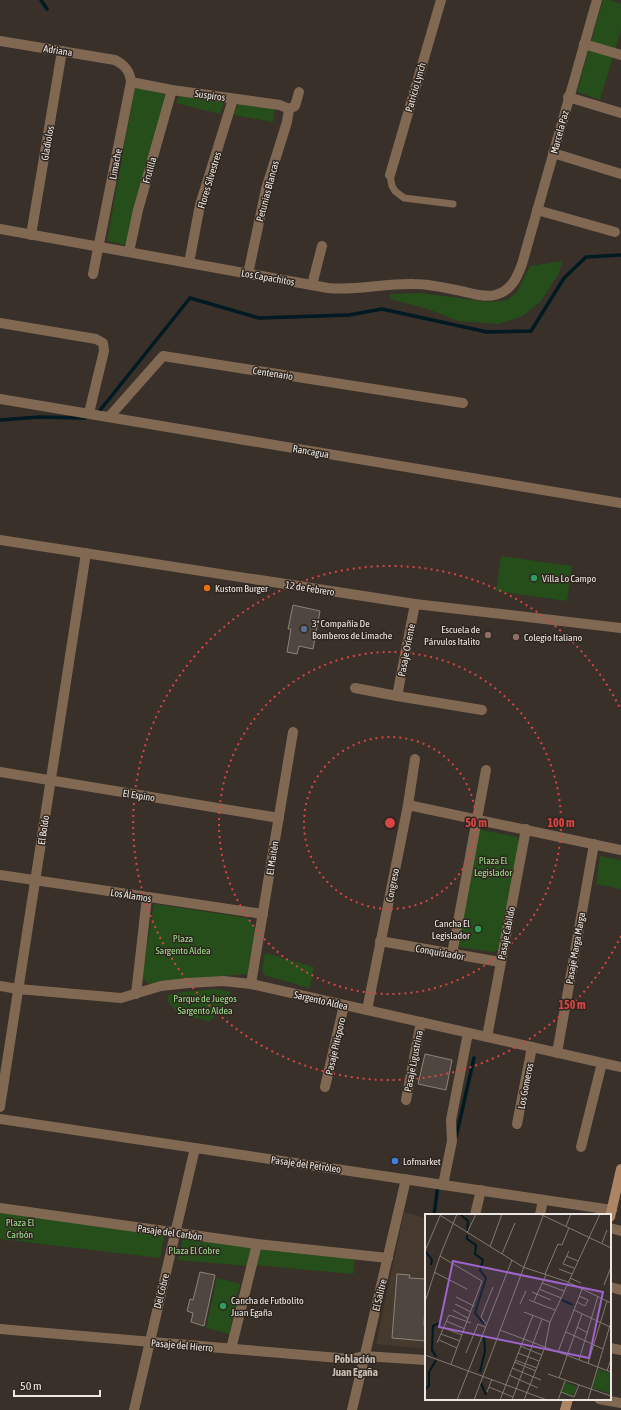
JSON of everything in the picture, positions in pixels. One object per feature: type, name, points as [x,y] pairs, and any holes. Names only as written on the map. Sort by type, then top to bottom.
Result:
[{"type":"main road","points":[[611,1214],[621,1170]]},
{"type":"main road","points":[[565,1410],[568,1400]]},
{"type":"street","name":"Patricio Lynch","points":[[390,175],[441,0]]},
{"type":"street","name":"Marcela Paz","points":[[522,264],[568,97],[597,0]]},
{"type":"street","name":"Adriana","points":[[0,41],[115,60],[121,63],[129,71],[131,82]]},
{"type":"street","points":[[584,44],[621,55]]},
{"type":"street","name":"Gladiolos","points":[[31,235],[62,51]]},
{"type":"street","name":"Suspiros","points":[[131,82],[172,90],[280,105],[289,109]]},
{"type":"street","name":"Limache","points":[[93,274],[131,82]]},
{"type":"street","name":"Frutilla","points":[[129,252],[138,210],[172,90]]},
{"type":"street","name":"Petunias Blancas","points":[[248,274],[266,189],[287,122],[289,109],[295,106],[299,92]]},
{"type":"street","points":[[568,97],[621,113]]},
{"type":"street","name":"Flores Silvestres","points":[[189,263],[200,205],[234,99]]},
{"type":"street","points":[[553,153],[621,174]]},
{"type":"street","points":[[537,210],[615,232]]},
{"type":"street","name":"Los Capachitos","points":[[0,229],[248,274],[342,289],[414,284],[438,286],[489,296],[506,290],[517,278],[522,264]]},
{"type":"street","points":[[312,285],[322,246]]},
{"type":"street","points":[[0,323],[96,339],[103,343],[104,351],[98,415]]},
{"type":"street","name":"Centenario","points":[[98,415],[163,356],[463,403]]},
{"type":"street","name":"Rancagua","points":[[0,399],[621,503]]},
{"type":"street","name":"12 de Febrero","points":[[0,540],[415,604],[621,628]]},
{"type":"street","name":"El Boldo","points":[[0,1107],[86,553]]},
{"type":"street","name":"Pasaje Oriente","points":[[397,696],[415,604]]},
{"type":"street","points":[[356,688],[482,710]]},
{"type":"street","name":"El Maitén","points":[[251,984],[293,732]]},
{"type":"street","name":"Congreso","points":[[368,1010],[380,941],[408,805],[415,759]]},
{"type":"street","points":[[452,954],[486,770]]},
{"type":"street","name":"El Espino","points":[[0,772],[279,818]]},
{"type":"street","points":[[408,805],[621,850]]},
{"type":"street","name":"Pasaje Cabildo","points":[[487,1037],[526,829]]},
{"type":"street","name":"Pasaje Marga Marga","points":[[557,1053],[594,844]]},
{"type":"street","name":"Los Álamos","points":[[0,875],[262,914]]},
{"type":"street","points":[[136,994],[148,897]]},
{"type":"street","name":"Conquistador","points":[[380,941],[500,962]]},
{"type":"street","name":"Sargento Aldea","points":[[0,986],[18,989],[121,998],[161,986],[188,983],[223,981],[251,984],[621,1067]]},
{"type":"street","name":"Pasaje Pitisporo","points":[[325,1087],[344,1005]]},
{"type":"street","name":"Pasaje Ligustrina","points":[[406,1100],[421,1022]]},
{"type":"street","points":[[440,1184],[452,1141],[452,1120],[468,1033]]},
{"type":"street","name":"Los Gomeros","points":[[517,1124],[532,1047]]},
{"type":"street","points":[[581,1146],[602,1063]]},
{"type":"street","name":"Pasaje del Petróleo","points":[[0,1119],[481,1190],[543,1200],[611,1214]]},
{"type":"street","name":"Del Cobre","points":[[134,1410],[195,1148]]},
{"type":"street","name":"El Salitre","points":[[352,1410],[406,1179]]},
{"type":"street","points":[[475,1214],[481,1190]]},
{"type":"street","points":[[540,1214],[543,1200]]},
{"type":"street","name":"Pasaje del Carbón","points":[[0,1208],[257,1244],[388,1258]]},
{"type":"street","points":[[611,1228],[621,1231]]},
{"type":"street","points":[[231,1349],[257,1244]]},
{"type":"street","points":[[611,1287],[621,1290]]},
{"type":"street","name":"Pasaje del Hierro","points":[[0,1329],[351,1359],[364,1356],[425,1360]]},
{"type":"street","points":[[611,1348],[621,1350]]},
{"type":"street","points":[[604,1400],[621,1403]]},
{"type":"lane","points":[[390,175],[392,186],[395,191],[404,198],[453,204]]},
{"type":"shaded area","points":[[404,1212],[425,1218],[425,1349],[376,1344]]},
{"type":"green space","points":[[603,0],[610,0],[621,4],[621,30],[600,100],[577,92]]},
{"type":"green space","points":[[135,86],[166,95],[126,245],[107,241]]},
{"type":"green space","points":[[180,93],[224,101],[220,114],[176,103]]},
{"type":"green space","points":[[238,103],[275,109],[273,122],[234,115]]},
{"type":"green space","points":[[562,261],[559,273],[541,301],[523,316],[498,324],[458,321],[428,309],[390,299],[389,294],[421,293],[489,302],[507,300],[517,292],[530,266]]},
{"type":"green space","name":"Villa Lo Campo","points":[[501,556],[572,566],[567,601],[496,591]]},
{"type":"green space","name":"Plaza El Legislador","points":[[477,829],[517,837],[520,844],[500,949],[493,952],[459,947],[456,944]]},
{"type":"green space","points":[[600,856],[621,860],[621,889],[596,884]]},
{"type":"green space","name":"Plaza Sargento Aldea","points":[[155,904],[248,918],[255,928],[248,974],[185,979],[148,984],[142,977]]},
{"type":"green space","points":[[265,953],[314,967],[310,988],[264,975],[262,968]]},
{"type":"green space","name":"Parque de Juegos Sargento Aldea","points":[[216,989],[231,992],[220,1011],[210,1021],[179,1014],[167,1001],[168,995],[182,992]]},
{"type":"green space","name":"Plaza El Carbón","points":[[0,1212],[165,1233],[160,1258],[0,1239]]},
{"type":"green space","name":"Plaza El Cobre","points":[[183,1238],[253,1248],[248,1266],[178,1260]]},
{"type":"green space","points":[[260,1248],[355,1258],[353,1274],[255,1265]]},
{"type":"green space","name":"Cancha de Futbolito Juan Egaña","points":[[217,1278],[240,1284],[229,1334],[206,1328]]},
{"type":"building","name":"3ª Compañía De Bomberos de Limache","points":[[293,605],[320,611],[313,649],[299,646],[297,654],[287,652],[291,629],[288,629]]},
{"type":"building","points":[[425,1054],[452,1060],[446,1090],[418,1084]]},
{"type":"building","points":[[200,1272],[215,1275],[204,1326],[191,1322],[193,1313],[187,1311],[190,1299],[193,1300]]},
{"type":"building","points":[[397,1274],[410,1275],[409,1278],[425,1279],[425,1341],[392,1338]]},
{"type":"waterway","points":[[41,0],[47,9]]},
{"type":"waterway","points":[[97,414],[190,298],[259,318],[349,315],[382,309],[487,332],[531,331],[564,278],[586,257],[621,255]]},
{"type":"waterway","points":[[0,420],[39,417],[85,418]]},
{"type":"waterway","points":[[456,1137],[474,1058]]},
{"type":"waterway","points":[[434,1214],[438,1185]]},
{"type":"place","name":"Villa Lo Campo","points":[[534,578]]},
{"type":"place","name":"Kustom Burger","points":[[207,588]]},
{"type":"place","name":"3ª Compañía De Bomberos de Limache","points":[[304,629]]},
{"type":"place","name":"Escuela de Párvulos Italito","points":[[488,635]]},
{"type":"place","name":"Colegio Italiano","points":[[516,637]]},
{"type":"place","name":"Cancha El Legislador","points":[[478,929]]},
{"type":"place","name":"Lofmarket","points":[[395,1161]]},
{"type":"place","name":"Cancha de Futbolito Juan Egaña","points":[[223,1306]]},
{"type":"district","name":"Población Juan Egaña","points":[[355,1365]]}]
